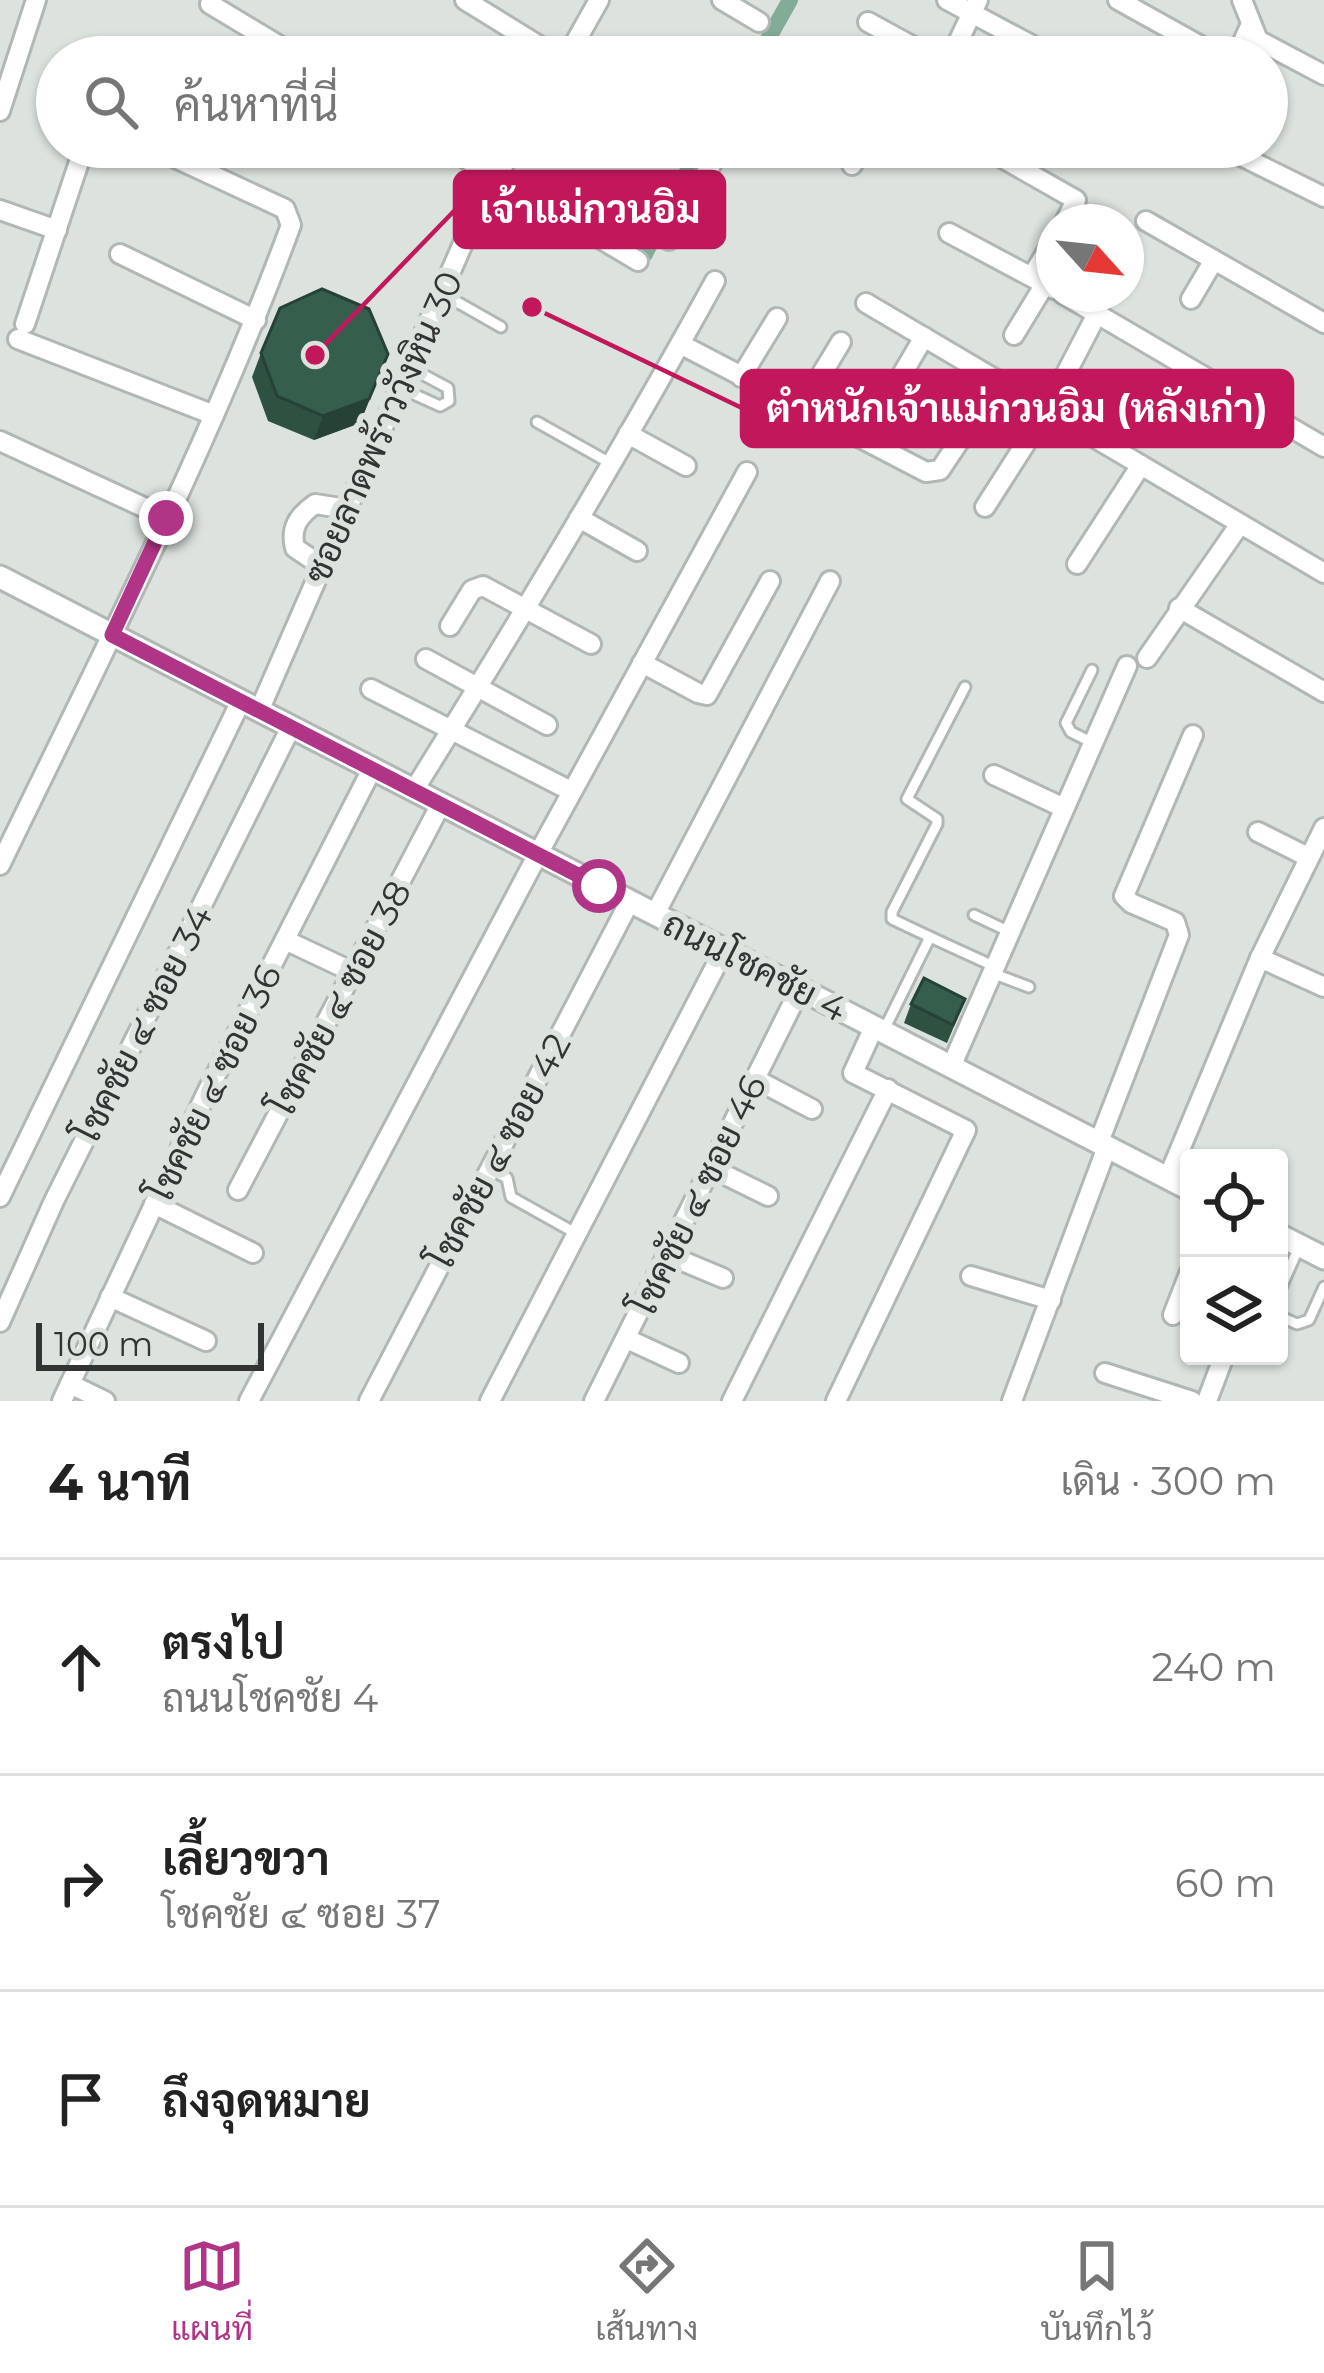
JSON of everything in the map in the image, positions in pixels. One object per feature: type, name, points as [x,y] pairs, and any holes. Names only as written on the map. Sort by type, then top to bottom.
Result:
[{"type":"street","points":[[0,111],[35,0]]},
{"type":"street","points":[[465,0],[523,36]]},
{"type":"street","points":[[579,36],[599,0]]},
{"type":"street","points":[[722,0],[759,22]]},
{"type":"street","points":[[946,0],[975,6],[1021,36]]},
{"type":"street","points":[[1118,0],[1183,36]]},
{"type":"street","points":[[1242,0],[1258,36]]},
{"type":"street","points":[[210,4],[263,36]]},
{"type":"street","points":[[961,36],[975,6]]},
{"type":"street","points":[[868,22],[894,36]]},
{"type":"street","points":[[1246,36],[1251,25]]},
{"type":"street","points":[[1288,57],[1324,75]]},
{"type":"street","points":[[77,168],[21,332],[214,415]]},
{"type":"street","points":[[0,865],[214,415],[291,225],[285,209],[197,168]]},
{"type":"street","points":[[481,168],[638,261]]},
{"type":"street","name":"ซอยลาดพร้าววังหิน 30","points":[[0,1197],[9,1156],[322,566],[501,168]]},
{"type":"street","points":[[669,240],[703,168]]},
{"type":"street","points":[[1020,168],[1076,200],[1074,204]]},
{"type":"street","points":[[1265,168],[1324,197]]},
{"type":"street","points":[[0,210],[57,230]]},
{"type":"street","points":[[1146,221],[1324,323]]},
{"type":"street","points":[[949,233],[1036,280]]},
{"type":"street","points":[[120,254],[256,320]]},
{"type":"street","points":[[1191,299],[1214,260]]},
{"type":"street","points":[[414,790],[682,345],[715,281]]},
{"type":"street","points":[[866,303],[1324,574]]},
{"type":"street","points":[[1014,335],[1036,303]]},
{"type":"street","points":[[1094,312],[1324,447]]},
{"type":"street","points":[[985,507],[1047,410],[1097,314]]},
{"type":"street","points":[[741,376],[777,318]]},
{"type":"street","points":[[864,439],[923,337]]},
{"type":"street","points":[[801,408],[842,342]]},
{"type":"street","points":[[682,345],[934,474],[972,422]]},
{"type":"street","points":[[628,434],[686,466]]},
{"type":"street","points":[[0,441],[166,518]]},
{"type":"street","points":[[1077,564],[1141,465]]},
{"type":"street","points":[[249,1401],[571,791],[747,472]]},
{"type":"street","points":[[322,566],[295,548],[292,536],[297,519],[315,504],[347,509]]},
{"type":"street","points":[[579,518],[637,550]]},
{"type":"street","points":[[1148,658],[1240,524]]},
{"type":"street","name":"ถนนโชคชัย 4","points":[[0,578],[1180,1184]]},
{"type":"street","points":[[642,663],[707,694],[770,580]]},
{"type":"street","points":[[655,914],[830,580]]},
{"type":"street","points":[[450,626],[476,586],[483,586],[591,644]]},
{"type":"street","points":[[1179,608],[1324,692]]},
{"type":"street","points":[[426,658],[547,724]]},
{"type":"street","points":[[951,1066],[990,968],[1127,666]]},
{"type":"street","points":[[370,689],[571,791]]},
{"type":"street","name":"โชคชัย ๔ ซอย 34","points":[[0,1322],[54,1201],[291,727]]},
{"type":"street","points":[[1012,1401],[1179,934],[1175,922],[1124,896],[1192,735]]},
{"type":"street","name":"โชคชัย ๔ ซอย 36","points":[[66,1392],[154,1204],[372,769]]},
{"type":"street","points":[[994,775],[1064,808]]},
{"type":"street","name":"โชคชัย ๔ ซอย 38","points":[[238,1190],[441,804]]},
{"type":"street","points":[[1168,1178],[1260,958],[1324,828]]},
{"type":"street","points":[[1258,832],[1308,857]]},
{"type":"street","name":"โชคชัย ๔ ซอย 42","points":[[368,1401],[630,902]]},
{"type":"street","points":[[285,940],[355,973]]},
{"type":"street","points":[[490,1401],[724,950]]},
{"type":"street","points":[[1260,958],[1324,987]]},
{"type":"street","name":"โชคชัย ๔ ซอย 46","points":[[594,1401],[800,989]]},
{"type":"street","points":[[836,1401],[966,1130],[857,1075],[852,1068],[878,1029]]},
{"type":"street","points":[[755,1079],[812,1109]]},
{"type":"street","points":[[732,1401],[887,1089]]},
{"type":"street","points":[[711,1168],[768,1196]]},
{"type":"street","points":[[154,1204],[253,1253]]},
{"type":"street","points":[[1289,1240],[1324,1258]]},
{"type":"street","points":[[668,1255],[723,1278]]},
{"type":"street","points":[[971,1276],[1051,1300]]},
{"type":"street","points":[[110,1297],[206,1341]]},
{"type":"street","points":[[1173,1315],[1180,1297]]},
{"type":"street","points":[[627,1339],[679,1364]]},
{"type":"street","points":[[1207,1401],[1221,1365]]},
{"type":"street","points":[[1105,1372],[1147,1394],[1192,1401]]},
{"type":"street","points":[[66,1392],[105,1401]]},
{"type":"lane","points":[[442,293],[501,327]]},
{"type":"lane","points":[[400,388],[440,406],[449,401],[451,391],[409,367]]},
{"type":"lane","points":[[537,422],[610,463]]},
{"type":"lane","points":[[1092,670],[1066,723],[1071,731],[1093,742]]},
{"type":"lane","points":[[965,687],[907,800],[937,819],[937,824],[892,919],[1029,987]]},
{"type":"lane","points":[[974,915],[1010,932]]},
{"type":"lane","points":[[878,1029],[930,937]]},
{"type":"lane","points":[[490,1169],[507,1178],[511,1197],[577,1234]]},
{"type":"lane","points":[[1288,1320],[1297,1324],[1309,1320],[1324,1287]]},
{"type":"building","points":[[322,289],[369,309],[388,354],[369,399],[323,416],[277,396],[261,353],[280,308]]},
{"type":"building","points":[[924,978],[965,999],[953,1025],[911,1004]]},
{"type":"waterway","points":[[770,36],[790,0]]},
{"type":"waterway","points":[[645,254],[689,168]]},
{"type":"place","name":"ตำหนักเจ้าแม่กวนอิม (หลังเก่า)","points":[[532,307]]},
{"type":"place","name":"เจ้าแม่กวนอิม","points":[[315,355]]},
{"type":"route","points":[[166,518],[112,635],[599,886]]}]
